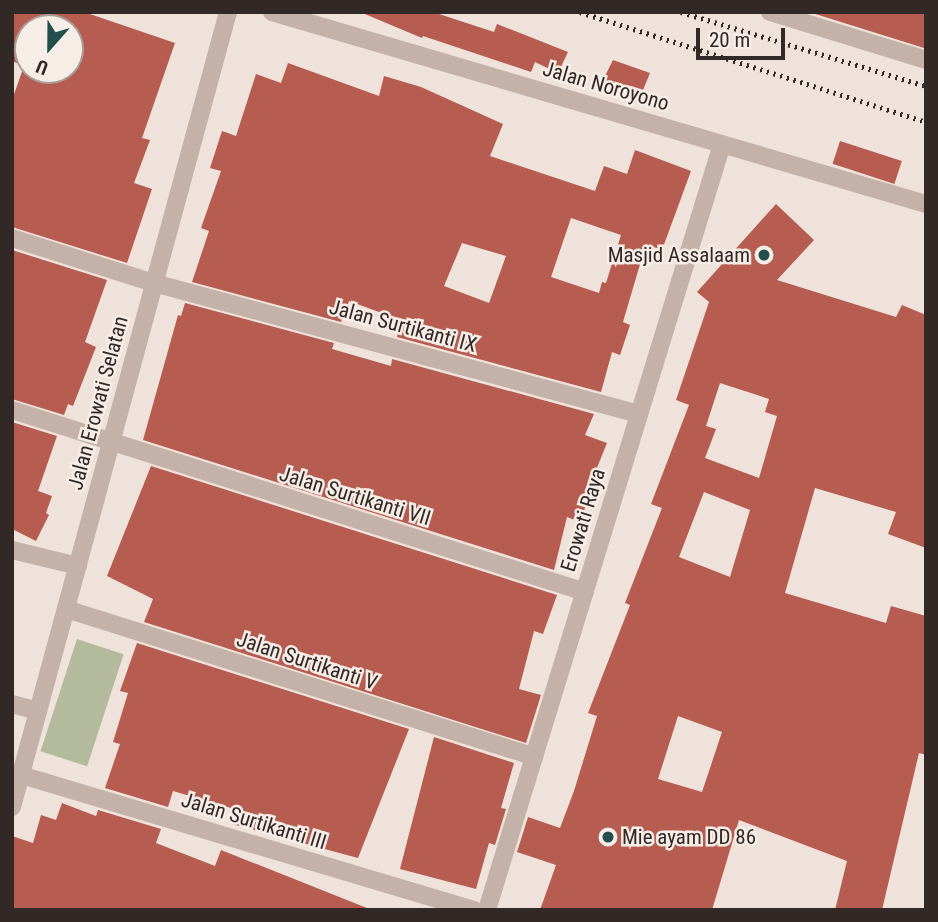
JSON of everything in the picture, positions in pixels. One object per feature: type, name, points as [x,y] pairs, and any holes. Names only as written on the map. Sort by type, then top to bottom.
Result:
[{"type":"street","name":"Jalan Erowati Selatan","points":[[12,807],[228,12]]},
{"type":"street","name":"Jalan Noroyono","points":[[272,12],[926,204]]},
{"type":"street","points":[[770,12],[926,60]]},
{"type":"street","name":"Erowati Raya","points":[[487,910],[722,144]]},
{"type":"street","name":"Jalan Surtikanti IX","points":[[12,238],[154,283],[639,414]]},
{"type":"street","name":"Jalan Surtikanti VII","points":[[12,410],[585,592]]},
{"type":"street","points":[[12,550],[78,566]]},
{"type":"street","name":"Jalan Surtikanti V","points":[[66,609],[534,757]]},
{"type":"street","points":[[12,704],[38,711]]},
{"type":"street","name":"Jalan Surtikanti III","points":[[21,775],[474,910]]},
{"type":"green space","points":[[77,639],[124,654],[87,766],[41,751]]},
{"type":"building","points":[[12,12],[84,12],[175,43],[142,138],[150,140],[134,183],[152,189],[127,263],[12,227],[12,100],[18,84],[84,84],[84,14],[14,14],[14,62]]},
{"type":"building","points":[[360,12],[433,12],[494,32],[497,24],[568,52],[558,73],[535,62],[531,72],[423,36],[422,38]]},
{"type":"building","points":[[809,12],[926,12],[926,48],[924,48]]},
{"type":"building","points":[[613,60],[650,73],[638,102],[601,84]]},
{"type":"building","points":[[288,63],[379,96],[384,76],[421,87],[503,124],[490,156],[595,191],[604,166],[627,174],[635,150],[691,171],[662,250],[646,244],[623,322],[630,325],[620,355],[612,352],[601,392],[397,337],[401,320],[349,301],[341,322],[192,282],[209,231],[201,228],[221,171],[210,168],[222,131],[236,136],[256,74],[281,83]],"holes":[[[571,218],[621,235],[606,283],[602,282],[599,293],[551,277]],[[462,243],[506,256],[489,303],[444,286]]]},
{"type":"building","points":[[840,141],[902,161],[894,184],[833,164]]},
{"type":"building","points":[[776,204],[814,240],[777,280],[896,317],[902,305],[926,315],[926,548],[888,534],[896,512],[815,488],[785,593],[886,623],[891,606],[926,616],[926,755],[919,753],[882,910],[835,910],[847,861],[739,820],[712,910],[540,910],[556,865],[517,852],[528,817],[560,828],[574,791],[597,716],[588,713],[630,605],[625,603],[662,508],[651,504],[689,405],[676,400],[709,302],[697,292]],"holes":[[[720,383],[769,399],[765,412],[777,416],[759,478],[705,458],[716,429],[706,426]],[[704,492],[750,510],[730,577],[679,557]],[[678,716],[722,732],[702,792],[658,779]]]},
{"type":"building","points":[[12,250],[107,280],[85,342],[96,347],[73,406],[68,404],[64,415],[12,399]]},
{"type":"building","points":[[185,303],[334,343],[332,349],[391,366],[392,359],[594,414],[585,435],[607,443],[588,490],[591,491],[580,522],[567,517],[554,570],[143,440],[178,315],[181,316]]},
{"type":"building","points":[[12,422],[57,436],[38,491],[52,496],[46,513],[49,515],[36,541],[12,529]]},
{"type":"building","points":[[151,466],[557,595],[543,634],[534,631],[519,689],[541,695],[526,743],[144,622],[153,599],[107,576]]},
{"type":"building","points":[[137,643],[409,729],[358,858],[232,824],[238,810],[173,791],[168,807],[105,788],[120,744],[113,742],[128,693],[120,691]]},
{"type":"building","points":[[434,737],[514,763],[501,808],[506,809],[495,845],[489,843],[476,889],[400,869]]},
{"type":"building","points":[[62,803],[96,816],[98,810],[161,829],[156,843],[215,866],[221,850],[372,910],[12,910],[12,836],[33,843],[41,815],[56,820]]},
{"type":"railway","points":[[580,12],[926,122]]},
{"type":"railway","points":[[681,12],[926,86]]},
{"type":"place","name":"Masjid Assalaam","points":[[764,255]]},
{"type":"place","name":"Mie ayam DD 86","points":[[608,837]]}]
